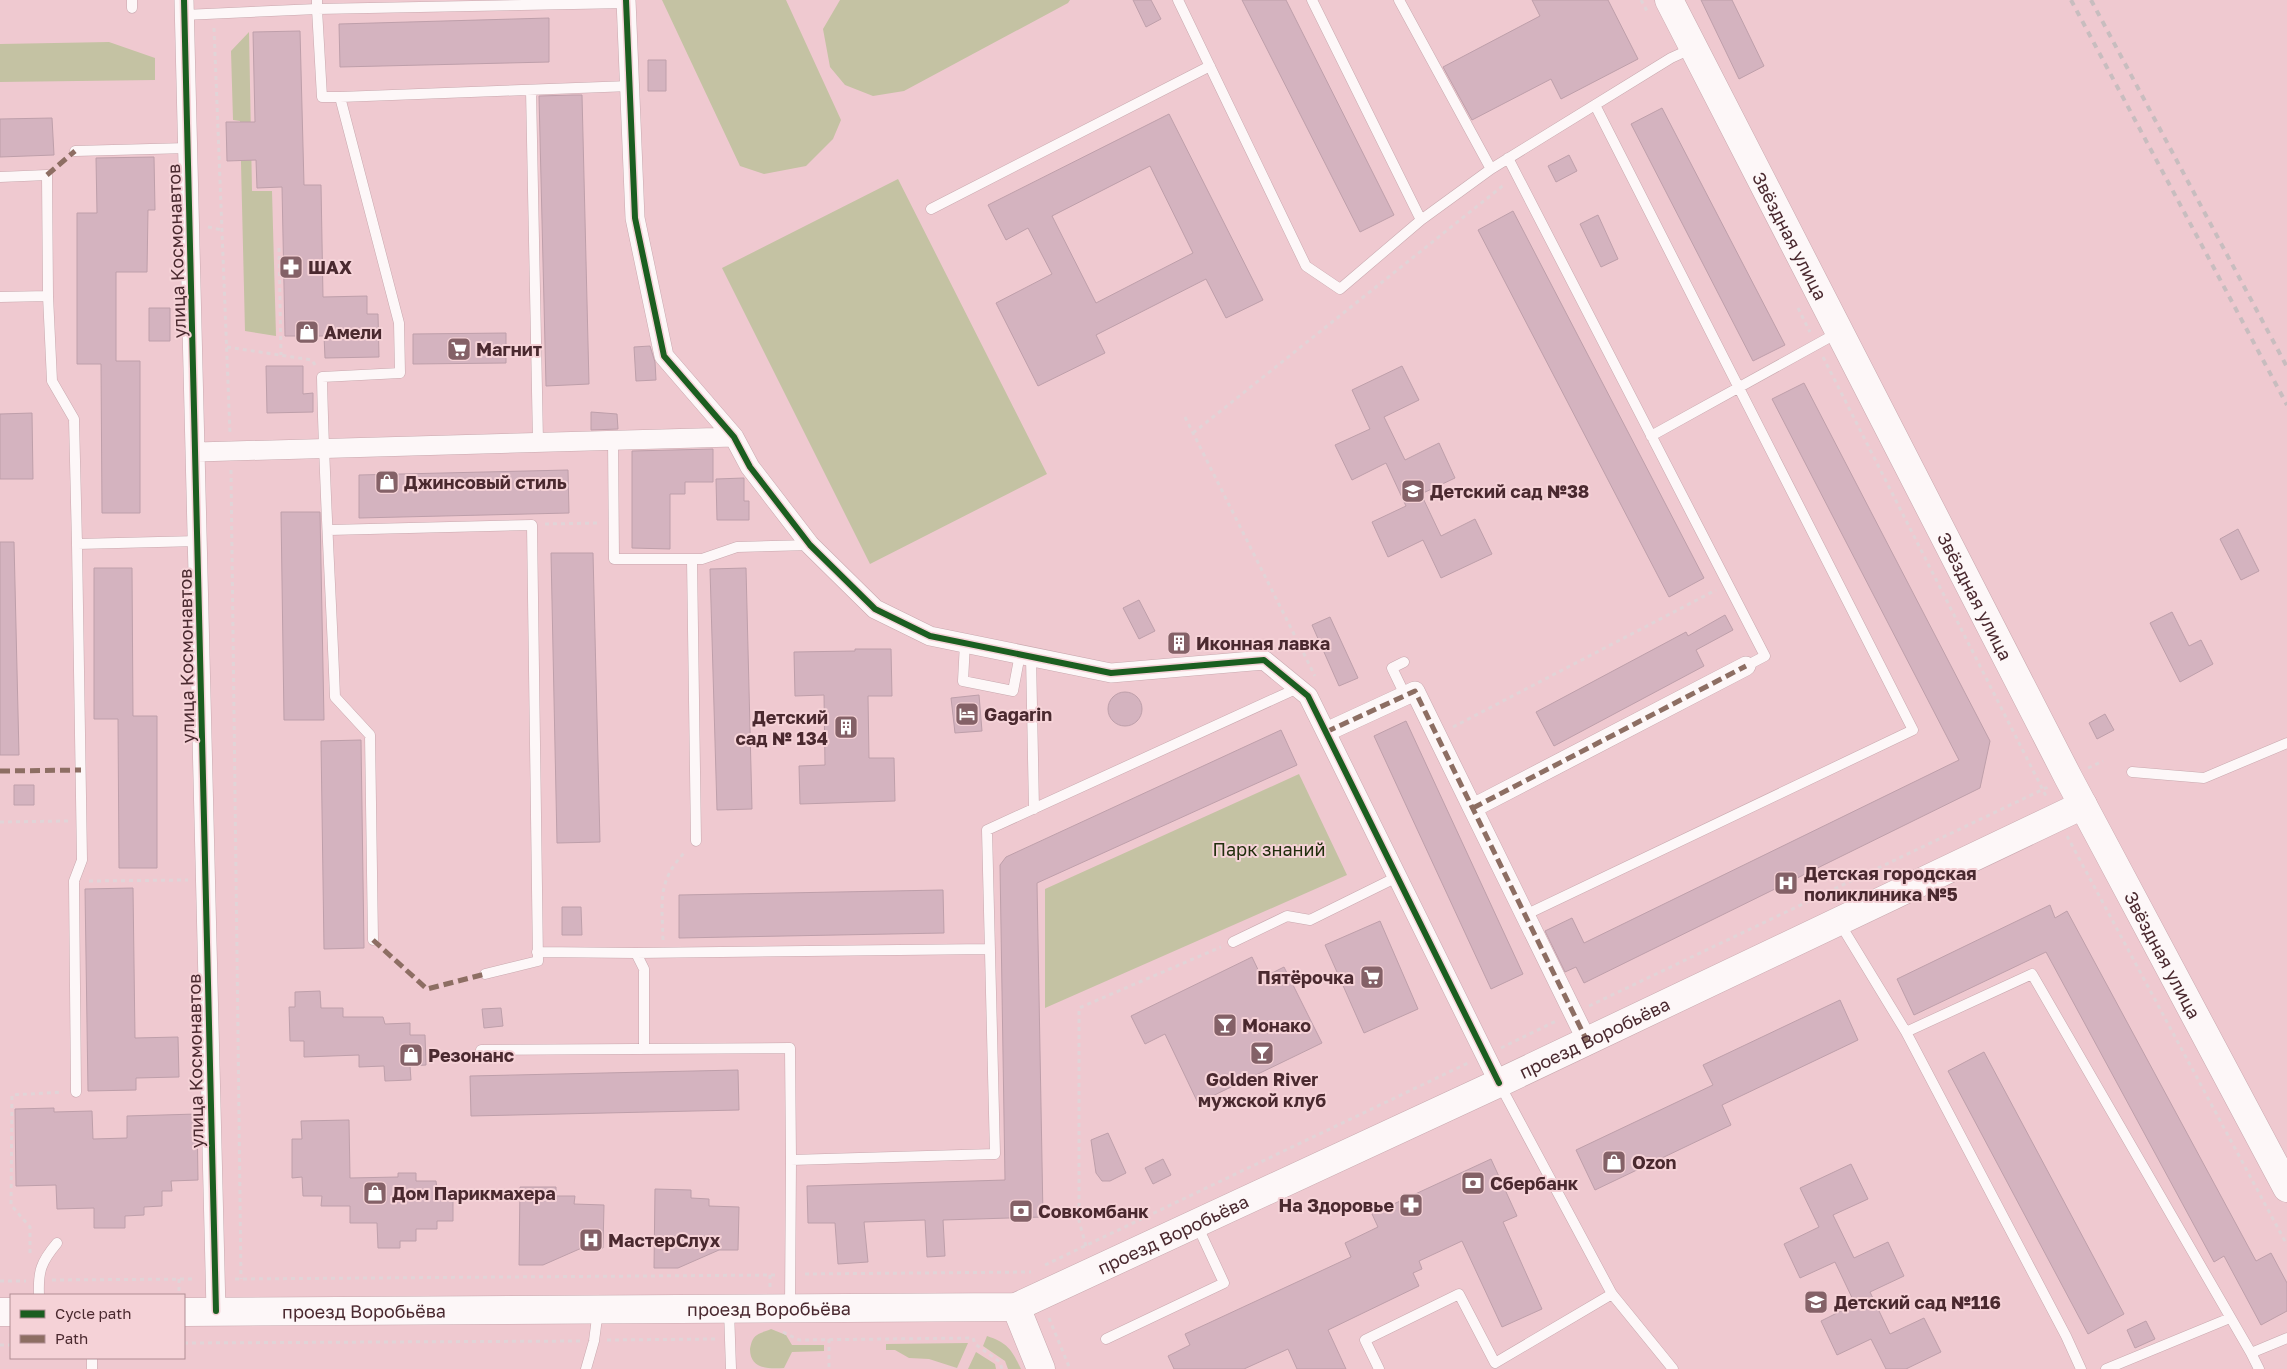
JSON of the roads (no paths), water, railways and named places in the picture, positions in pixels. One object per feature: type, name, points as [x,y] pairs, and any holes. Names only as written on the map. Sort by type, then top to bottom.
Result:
[{"type":"main road","name":"Звёздная улица","points":[[1669,0],[2083,806],[2287,1188]]},
{"type":"main road","name":"проезд Воробьёва","points":[[185,1312],[729,1309],[1028,1302],[1499,1083],[2083,806]]},
{"type":"main road","points":[[1028,1302],[1041,1369]]},
{"type":"street","points":[[626,1],[636,218],[664,356],[734,438],[750,467],[810,544],[875,609],[930,636],[1111,673],[1264,660],[1308,696],[1499,1083]]},
{"type":"street","name":"улица Космонавтов","points":[[184,8],[199,541],[216,1311]]},
{"type":"street","points":[[196,452],[323,450],[538,441],[734,438]]},
{"type":"street","points":[[1473,808],[1746,666]]},
{"type":"street","points":[[1326,732],[1415,691],[1587,1041]]},
{"type":"lane","points":[[1178,0],[1306,266],[1340,289],[1421,220],[1508,158],[1671,58],[1694,47]]},
{"type":"lane","points":[[1312,0],[1421,220]]},
{"type":"lane","points":[[1399,0],[1492,169]]},
{"type":"lane","points":[[184,8],[214,14],[318,5],[626,1]]},
{"type":"lane","points":[[318,5],[322,97],[630,86]]},
{"type":"lane","points":[[931,209],[1210,66]]},
{"type":"lane","points":[[530,90],[538,441]]},
{"type":"lane","points":[[340,97],[399,323],[400,373],[322,377],[323,450],[329,530],[335,697],[370,735],[373,940]]},
{"type":"lane","points":[[1525,915],[1913,730],[1594,104]]},
{"type":"lane","points":[[75,151],[188,148]]},
{"type":"lane","points":[[1508,158],[1765,656],[1746,666]]},
{"type":"lane","points":[[0,177],[47,176],[48,296],[52,381],[74,418],[82,820],[82,860],[74,882],[76,1092]]},
{"type":"lane","points":[[0,297],[48,296]]},
{"type":"lane","points":[[1651,436],[1839,332]]},
{"type":"lane","points":[[613,440],[614,559],[702,559],[737,547],[810,544]]},
{"type":"lane","points":[[329,530],[532,525],[538,961],[485,974]]},
{"type":"lane","points":[[77,544],[199,541]]},
{"type":"lane","points":[[692,559],[696,841]]},
{"type":"lane","points":[[965,643],[963,681],[1013,691],[1025,656]]},
{"type":"lane","points":[[1025,656],[1034,808]]},
{"type":"lane","points":[[1404,662],[1392,668],[1405,695]]},
{"type":"lane","points":[[791,1160],[995,1154],[987,830],[1298,688]]},
{"type":"lane","points":[[2132,772],[2204,778],[2287,743]]},
{"type":"lane","points":[[1233,942],[1287,916],[1310,920],[1397,877]]},
{"type":"lane","points":[[1839,921],[1906,1032],[2066,1336],[2081,1369]]},
{"type":"lane","points":[[537,952],[664,953],[990,949]]},
{"type":"lane","points":[[636,953],[644,969],[644,1049]]},
{"type":"lane","points":[[1906,1032],[2032,974],[2259,1369]]},
{"type":"lane","points":[[481,1050],[790,1048],[790,1308]]},
{"type":"lane","points":[[1499,1083],[1612,1294],[1672,1369]]},
{"type":"lane","points":[[1106,1339],[1224,1283],[1196,1224]]},
{"type":"lane","points":[[39,1294],[35,1281],[43,1259],[57,1243]]},
{"type":"lane","points":[[1379,1369],[1364,1340],[1459,1294],[1491,1366],[1612,1294]]},
{"type":"lane","points":[[586,1369],[594,1341],[598,1309]]},
{"type":"lane","points":[[729,1309],[730,1369]]},
{"type":"lane","points":[[2106,1369],[2230,1318]]},
{"type":"lane","points":[[2251,1353],[2287,1338]]},
{"type":"railway","points":[[2071,0],[2287,405]]},
{"type":"railway","points":[[2091,0],[2287,367]]},
{"type":"place","name":"ШАХ","points":[[291,267]]},
{"type":"place","name":"Амели","points":[[307,332]]},
{"type":"place","name":"Магнит","points":[[459,349]]},
{"type":"place","name":"Джинсовый стиль","points":[[387,482]]},
{"type":"place","name":"Детский сад №38","points":[[1413,491]]},
{"type":"place","name":"Иконная лавка","points":[[1179,643]]},
{"type":"place","name":"Gagarin","points":[[967,714]]},
{"type":"place","name":"Детский сад № 134","points":[[846,727]]},
{"type":"place","name":"Детская городская поликлиника №5","points":[[1786,883]]},
{"type":"place","name":"Пятёрочка","points":[[1372,977]]},
{"type":"place","name":"Монако","points":[[1225,1025]]},
{"type":"place","name":"Golden River мужской клуб","points":[[1262,1053]]},
{"type":"place","name":"Резонанс","points":[[411,1055]]},
{"type":"place","name":"Ozon","points":[[1614,1162]]},
{"type":"place","name":"Сбербанк","points":[[1473,1183]]},
{"type":"place","name":"Дом Парикмахера","points":[[375,1193]]},
{"type":"place","name":"На Здоровье","points":[[1411,1205]]},
{"type":"place","name":"Совкомбанк","points":[[1021,1211]]},
{"type":"place","name":"МастерСлух","points":[[591,1240]]},
{"type":"place","name":"Детский сад №116","points":[[1816,1302]]},
{"type":"park label","name":"Парк знаний","points":[[1269,849]]}]
